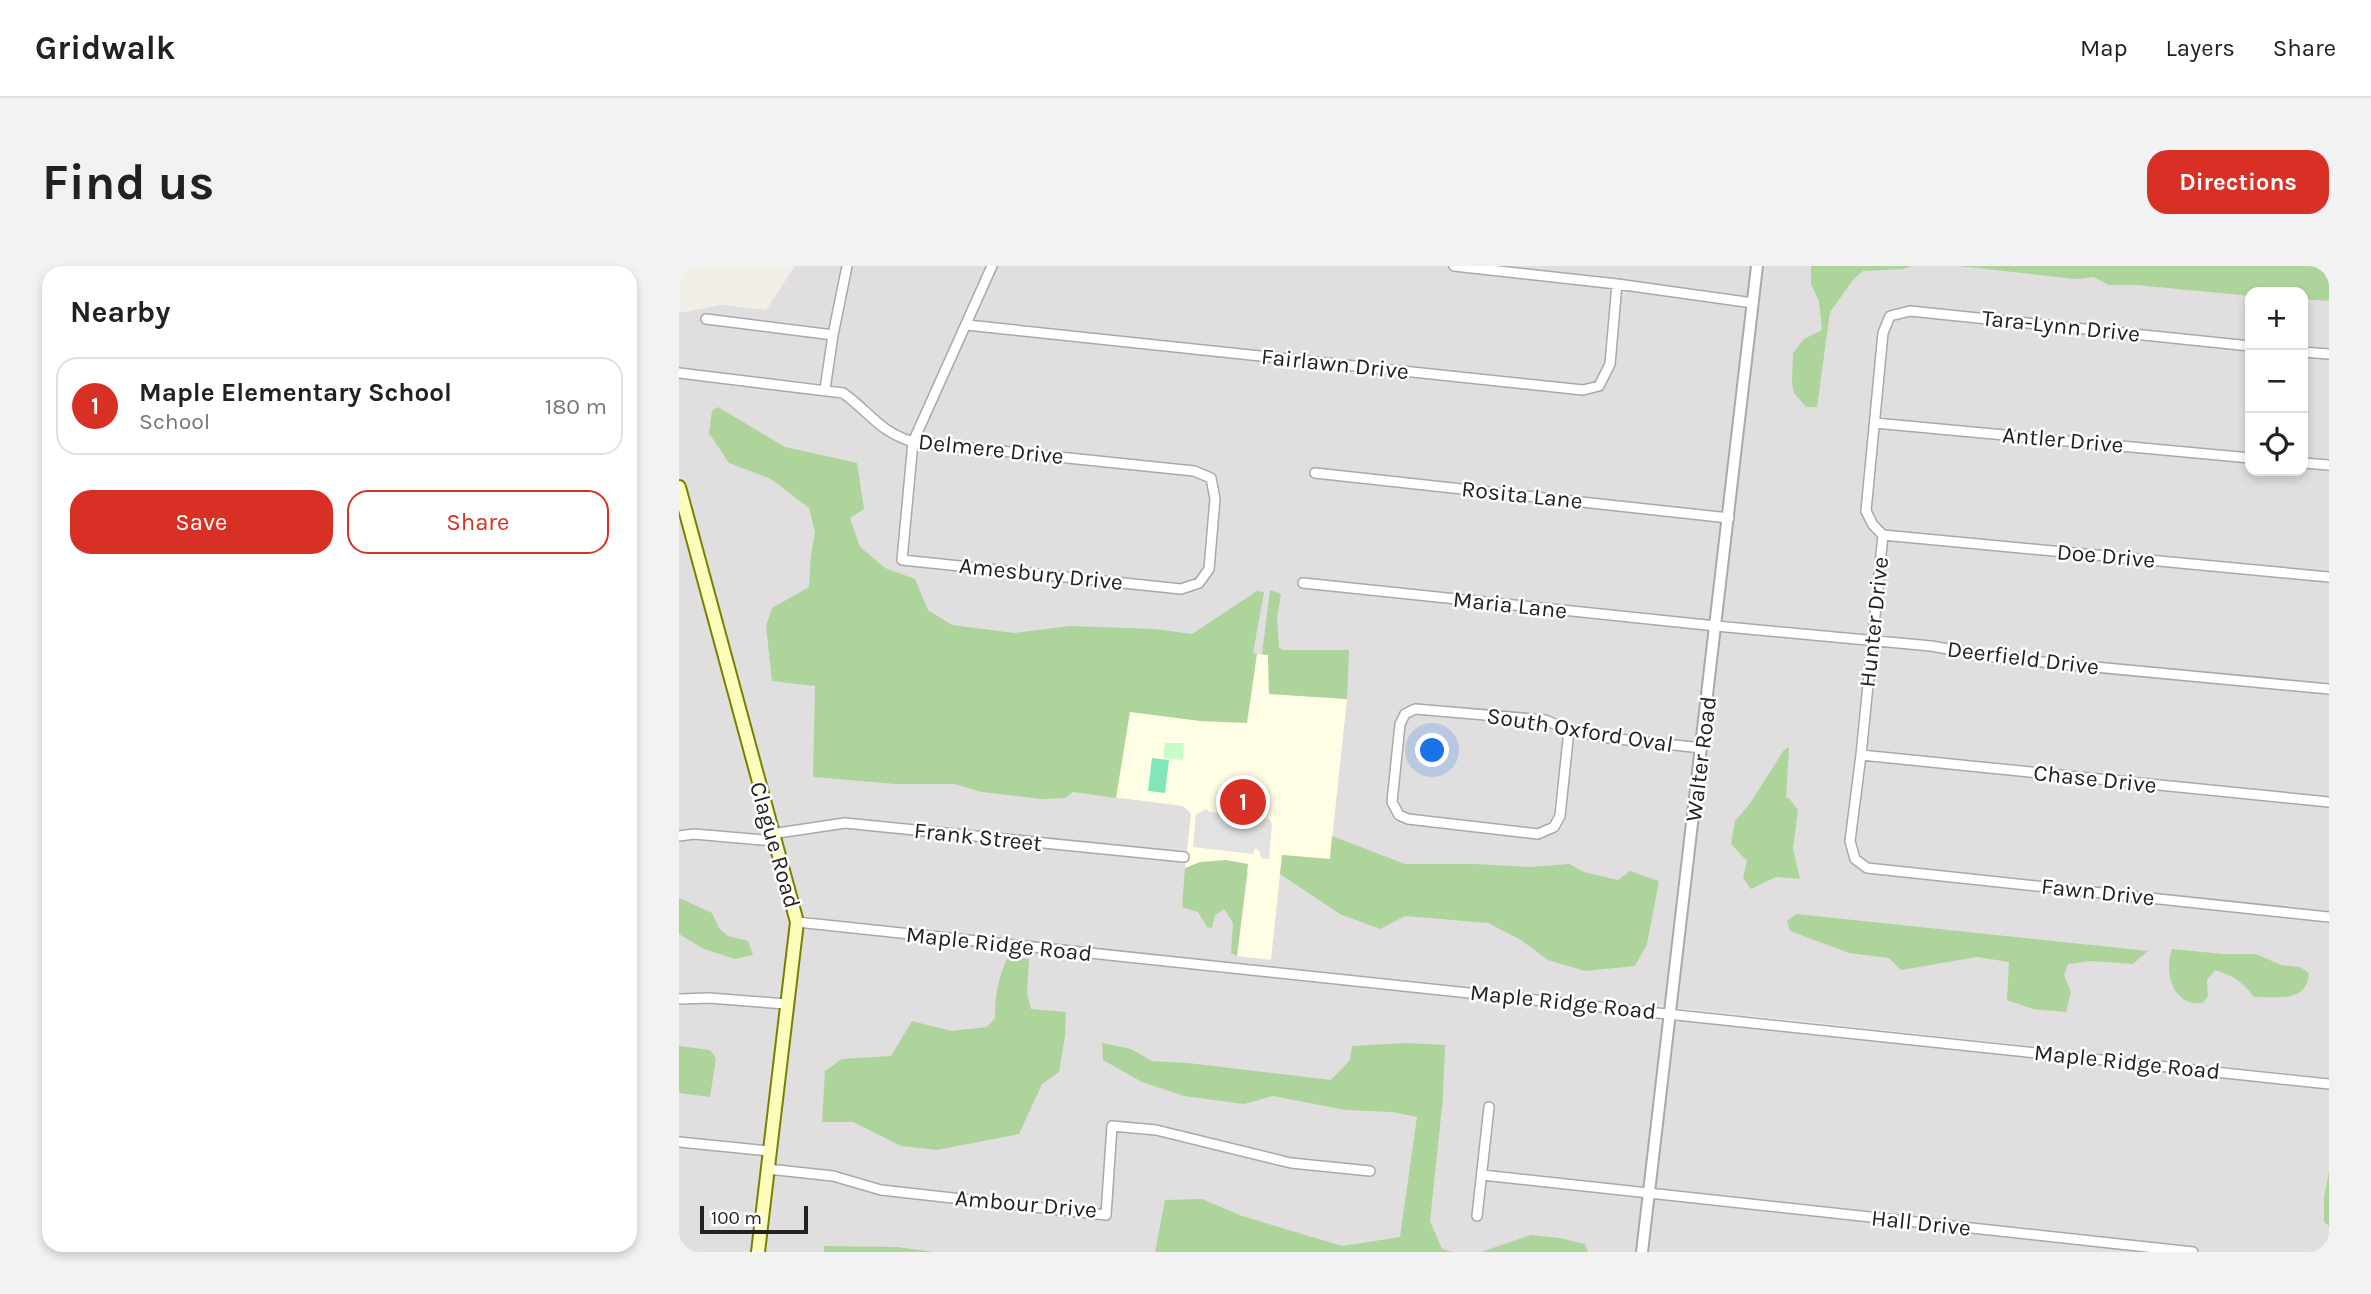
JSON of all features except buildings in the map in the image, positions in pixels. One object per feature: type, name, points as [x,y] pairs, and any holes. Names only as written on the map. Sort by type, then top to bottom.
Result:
[{"type":"main road","name":"Clague Road","points":[[679,487],[797,922],[758,1252]]},
{"type":"street","points":[[825,389],[848,266]]},
{"type":"street","points":[[913,442],[992,266]]},
{"type":"street","points":[[1454,266],[1617,284],[1753,303]]},
{"type":"street","name":"Walter Road","points":[[1642,1252],[1757,266]]},
{"type":"street","name":"Fairlawn Drive","points":[[967,325],[1583,390],[1599,386],[1609,364],[1617,284]]},
{"type":"street","name":"Tara-Lynn Drive","points":[[1883,333],[1890,316],[1910,311],[2245,345]]},
{"type":"street","points":[[706,319],[833,335]]},
{"type":"street","name":"Hunter Drive","points":[[1867,868],[1855,859],[1850,841],[1883,535],[1873,525],[1866,511],[1883,333]]},
{"type":"street","points":[[2308,352],[2329,354]]},
{"type":"street","name":"Delmere Drive","points":[[679,373],[843,393],[858,404],[875,423],[895,436],[913,442],[1194,471],[1211,478],[1215,499],[1209,569],[1199,583],[1181,589]]},
{"type":"street","name":"Antler Drive","points":[[1875,423],[2245,458]]},
{"type":"street","name":"Amesbury Drive","points":[[913,442],[902,560],[1181,589]]},
{"type":"street","points":[[2308,464],[2329,466]]},
{"type":"street","name":"Rosita Lane","points":[[1315,473],[1729,518]]},
{"type":"street","name":"Doe Drive","points":[[1883,535],[2329,577]]},
{"type":"street","name":"Maria Lane","points":[[1303,583],[1716,626]]},
{"type":"street","name":"Deerfield Drive","points":[[1716,626],[1931,646],[1999,658],[2329,689]]},
{"type":"street","name":"South Oxford Oval","points":[[1569,730],[1560,816],[1554,827],[1538,834],[1408,819],[1399,815],[1392,802],[1400,724],[1405,714],[1415,709],[1545,720],[1569,730],[1609,738],[1702,748]]},
{"type":"street","name":"Chase Drive","points":[[1861,755],[2329,802]]},
{"type":"street","name":"Frank Street","points":[[679,836],[694,834],[772,837],[845,823],[1184,858]]},
{"type":"street","name":"Fawn Drive","points":[[1867,868],[2329,917]]},
{"type":"street","name":"Maple Ridge Road","points":[[797,922],[2329,1084]]},
{"type":"street","points":[[679,999],[709,998],[786,1004]]},
{"type":"street","points":[[1477,1216],[1489,1107]]},
{"type":"street","name":"Ambour Drive","points":[[768,1169],[833,1176],[881,1190],[1106,1215],[1112,1126],[1156,1130],[1291,1163],[1370,1171]]},
{"type":"street","points":[[679,1142],[770,1152]]},
{"type":"street","name":"Hall Drive","points":[[1482,1175],[2193,1252]]},
{"type":"shaded area","points":[[795,266],[1754,266],[1668,999],[1665,1004],[1658,1007],[993,938],[802,915],[679,475],[679,378],[814,392],[846,401],[849,394],[825,384],[679,369],[679,313],[721,305],[766,310]]},
{"type":"shaded area","points":[[1761,266],[2329,266],[2329,1078],[1677,1008],[1675,999]]},
{"type":"shaded area","points":[[679,512],[790,920],[754,1252],[679,1252]]},
{"type":"shaded area","points":[[1092,639],[1268,655],[1269,694],[1347,699],[1330,859],[1282,855],[1271,960],[1237,956],[1248,872],[1185,868],[1191,814],[1183,806],[1073,792]]},
{"type":"shaded area","points":[[1206,809],[1210,812],[1269,819],[1272,824],[1269,859],[1261,858],[1260,852],[1255,848],[1253,854],[1193,847],[1196,814]]},
{"type":"shaded area","points":[[811,927],[1658,1016],[1664,1024],[1638,1252],[763,1252],[800,931]]},
{"type":"shaded area","points":[[1675,1019],[2329,1087],[2329,1252],[1645,1252]]},
{"type":"green space","points":[[1811,266],[1912,266],[1863,271],[1853,280],[1830,312],[1817,407],[1806,407],[1794,393],[1792,383],[1793,353],[1804,339],[1822,330],[1819,301],[1811,284]]},
{"type":"green space","points":[[1958,266],[2329,266],[2329,301],[2308,299],[2308,287],[2245,287],[2245,296],[2137,285],[2109,285],[2093,277],[2076,279]]},
{"type":"green space","points":[[718,407],[785,447],[857,463],[864,509],[850,518],[860,547],[885,568],[915,579],[928,610],[952,625],[1014,633],[1070,626],[1155,629],[1192,634],[1257,591],[1264,592],[1253,653],[1257,654],[1247,723],[1200,721],[1130,712],[1116,798],[1073,792],[1065,798],[1041,799],[982,792],[954,784],[896,784],[813,777],[815,686],[772,681],[766,626],[772,608],[809,587],[815,532],[809,508],[771,479],[729,463],[709,433],[712,411]]},
{"type":"green space","points":[[1270,590],[1281,594],[1277,618],[1279,648],[1349,650],[1347,699],[1269,694],[1268,655],[1262,654]]},
{"type":"green space","points":[[1165,743],[1184,743],[1183,760],[1163,758]]},
{"type":"green space","points":[[1789,747],[1786,798],[1789,798],[1798,810],[1793,849],[1800,879],[1776,877],[1751,889],[1743,878],[1747,861],[1731,844],[1735,821],[1751,802],[1784,750]]},
{"type":"green space","points":[[1152,758],[1169,760],[1165,793],[1148,791]]},
{"type":"green space","points":[[1332,836],[1405,864],[1532,867],[1569,864],[1584,872],[1618,880],[1630,871],[1659,881],[1647,944],[1635,966],[1585,971],[1548,960],[1521,940],[1488,923],[1405,916],[1380,929],[1340,914],[1280,874],[1282,855],[1330,859]]},
{"type":"green space","points":[[1226,860],[1248,864],[1237,956],[1231,953],[1233,923],[1224,909],[1215,915],[1212,928],[1207,927],[1198,912],[1182,907],[1185,868],[1200,862]]},
{"type":"green space","points":[[679,898],[712,913],[719,928],[728,936],[748,941],[753,955],[735,959],[704,949],[679,934]]},
{"type":"green space","points":[[1796,914],[2148,951],[2133,964],[2091,961],[2068,964],[2064,975],[2071,992],[2066,1012],[2033,1009],[2007,1000],[2009,962],[1977,957],[1901,970],[1889,958],[1849,953],[1790,931],[1787,921]]},
{"type":"green space","points":[[2172,949],[2256,954],[2281,965],[2300,967],[2309,973],[2307,983],[2297,994],[2254,997],[2237,980],[2215,970],[2207,980],[2208,996],[2203,1003],[2192,1003],[2177,994],[2173,986],[2169,968]]},
{"type":"green space","points":[[1008,957],[1029,959],[1027,994],[1031,1009],[1066,1012],[1059,1072],[1042,1084],[1019,1134],[937,1150],[901,1146],[853,1122],[822,1122],[825,1071],[842,1059],[891,1056],[912,1021],[951,1031],[987,1027],[995,1018],[998,987]]},
{"type":"green space","points":[[1102,1043],[1131,1049],[1152,1061],[1331,1080],[1350,1060],[1352,1046],[1405,1043],[1445,1045],[1443,1097],[1430,1221],[1442,1249],[1453,1252],[1155,1252],[1165,1200],[1202,1199],[1242,1216],[1342,1246],[1400,1237],[1417,1117],[1392,1112],[1346,1110],[1273,1096],[1244,1104],[1184,1096],[1142,1082],[1103,1060]]},
{"type":"green space","points":[[679,1046],[710,1050],[716,1058],[710,1097],[679,1093]]},
{"type":"green space","points":[[2329,1172],[2329,1226],[2324,1222],[2324,1198]]},
{"type":"green space","points":[[1531,1235],[1585,1244],[1588,1252],[1481,1252]]},
{"type":"green space","points":[[824,1246],[897,1247],[934,1252],[824,1252]]},
{"type":"place","name":"Maple Elementary School","points":[[1243,802]]}]
